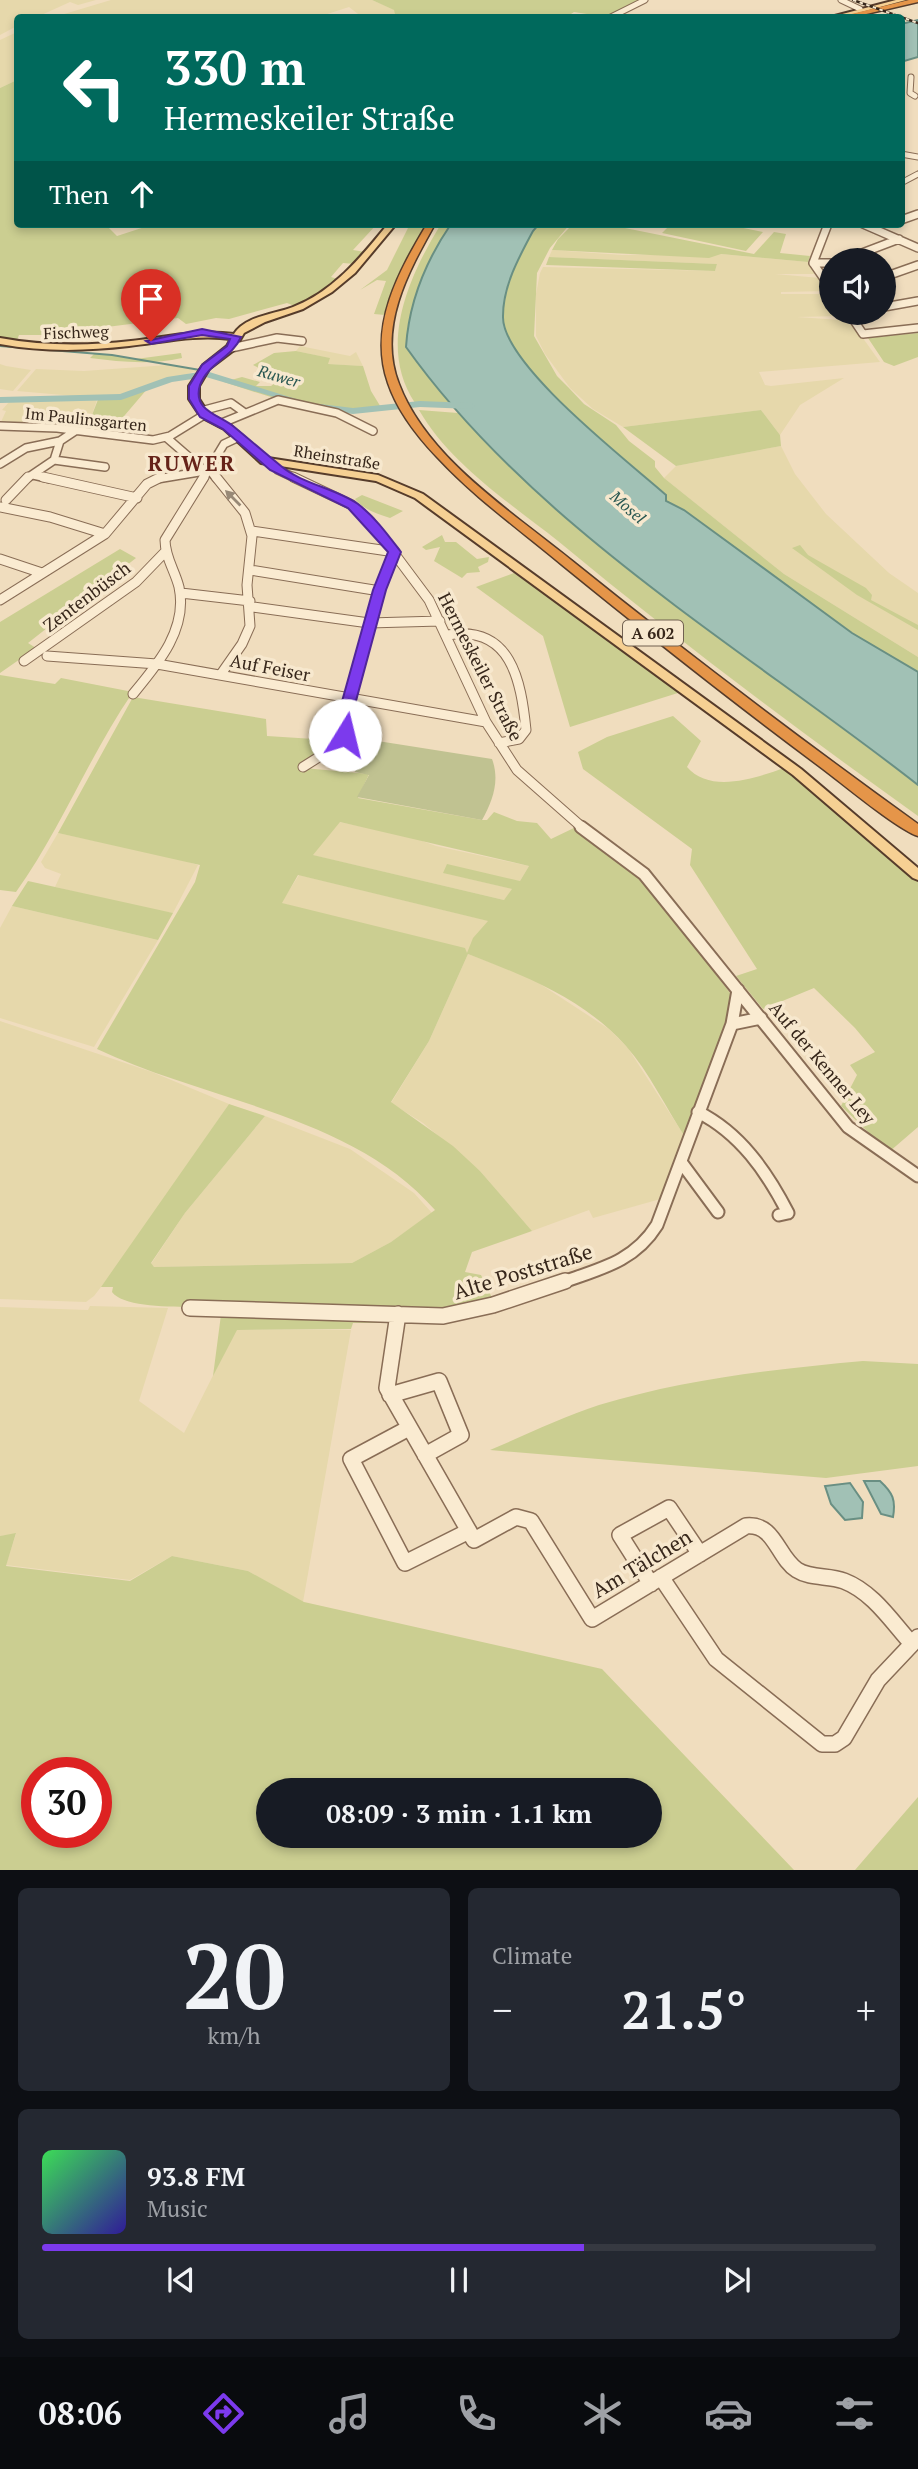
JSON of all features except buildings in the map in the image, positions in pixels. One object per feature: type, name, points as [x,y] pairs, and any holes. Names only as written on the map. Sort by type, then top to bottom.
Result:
[{"type":"highway","points":[[856,14],[918,0]]},
{"type":"highway","name":"A 602","points":[[429,228],[398,284],[390,313],[386,349],[388,368],[428,441],[640,623],[918,831]]},
{"type":"highway","name":"A 602","points":[[402,395],[396,368],[397,314],[405,287],[436,228]]},
{"type":"highway","name":"A 602","points":[[412,414],[477,478],[609,588],[786,726],[918,820]]},
{"type":"main road","points":[[843,14],[903,0]]},
{"type":"main road","points":[[202,413],[194,399],[196,383],[206,367],[231,348],[244,327],[295,309],[337,287],[354,272],[389,228]]},
{"type":"main road","name":"Fischweg","points":[[0,341],[24,346],[62,348],[138,342],[196,332],[236,337]]},
{"type":"main road","name":"Rheinstraße","points":[[202,413],[222,423],[262,459],[393,483],[419,496],[797,772],[918,875]]},
{"type":"street","points":[[617,14],[645,0]]},
{"type":"street","points":[[841,0],[860,9]]},
{"type":"street","points":[[911,77],[910,93],[916,95]]},
{"type":"street","points":[[907,98],[916,95]]},
{"type":"street","points":[[813,263],[826,228]]},
{"type":"street","points":[[872,228],[917,246]]},
{"type":"street","points":[[876,230],[881,228]]},
{"type":"street","points":[[875,248],[899,239]]},
{"type":"street","points":[[813,263],[819,263]]},
{"type":"street","points":[[813,263],[819,271]]},
{"type":"street","points":[[896,273],[918,265]]},
{"type":"street","points":[[896,305],[918,300]]},
{"type":"street","points":[[857,325],[863,334],[918,328]]},
{"type":"street","points":[[231,348],[277,338],[302,341]]},
{"type":"street","points":[[222,423],[278,400],[337,413],[373,431]]},
{"type":"street","points":[[202,413],[231,403],[245,413]]},
{"type":"street","name":"Im Paulinsgarten","points":[[0,426],[75,431],[140,440],[167,438],[202,413]]},
{"type":"street","points":[[0,464],[26,448],[60,441],[75,431]]},
{"type":"street","points":[[133,694],[157,664],[181,621],[181,593],[165,552],[165,540],[224,444],[239,437]]},
{"type":"street","points":[[167,438],[214,473],[220,487],[239,502],[252,531],[247,584],[252,604],[247,634],[222,674]]},
{"type":"street","points":[[3,503],[54,460],[60,441]]},
{"type":"street","points":[[54,460],[105,467]]},
{"type":"street","name":"Hermeskeiler Straße","points":[[273,463],[278,470],[352,505],[370,521],[395,552],[440,621],[486,722],[531,786],[644,874],[738,990]]},
{"type":"street","points":[[0,600],[105,534],[147,484],[161,476],[208,471]]},
{"type":"street","points":[[33,475],[137,498]]},
{"type":"street","points":[[3,503],[105,534]]},
{"type":"street","points":[[252,531],[395,552],[380,590],[343,723],[345,735],[330,750],[303,767]]},
{"type":"street","name":"Zentenbüsch","points":[[24,661],[136,582],[165,552]]},
{"type":"street","points":[[0,558],[42,573]]},
{"type":"street","points":[[250,570],[380,590]]},
{"type":"street","points":[[181,593],[372,622],[411,624],[440,621]]},
{"type":"street","points":[[447,635],[476,634],[496,646],[510,662],[524,706],[526,730],[519,739],[499,743]]},
{"type":"street","name":"Auf Feiser","points":[[47,656],[157,664],[486,722]]},
{"type":"street","name":"Auf der Kenner Ley","points":[[738,990],[848,1127],[918,1176]]},
{"type":"street","name":"Alte Poststraße","points":[[190,1308],[443,1316],[475,1311],[610,1266],[633,1254],[651,1236],[664,1214],[698,1112],[732,1024],[738,990]]},
{"type":"street","points":[[732,1024],[761,1018]]},
{"type":"street","points":[[698,1112],[733,1137],[771,1180],[788,1213],[779,1215]]},
{"type":"street","points":[[681,1162],[718,1212]]},
{"type":"street","points":[[398,1314],[387,1388],[469,1531],[412,1563],[405,1563],[351,1459],[409,1428]]},
{"type":"street","points":[[390,1395],[439,1381],[461,1435],[425,1455]]},
{"type":"street","points":[[700,1554],[669,1508],[620,1535],[716,1659],[822,1744],[835,1744],[844,1738],[878,1680],[915,1640]]},
{"type":"street","name":"Am Tälchen","points":[[469,1531],[474,1540],[516,1517],[531,1521],[592,1619],[746,1526],[760,1526],[797,1570],[810,1576],[832,1577],[853,1585],[915,1640]]},
{"type":"shaded area","points":[[0,0],[96,0],[78,5],[70,2],[44,14],[14,14],[14,28],[0,35]]},
{"type":"shaded area","points":[[111,0],[372,0],[395,10],[396,14],[358,14],[349,7],[327,14],[64,14]]},
{"type":"shaded area","points":[[14,33],[14,81],[0,88],[0,40]]},
{"type":"shaded area","points":[[552,250],[622,255],[720,254],[808,262],[817,274],[775,274],[819,278],[819,291],[781,292],[819,294],[819,316],[797,317],[819,318],[819,325],[855,327],[880,362],[759,372],[765,385],[771,386],[844,378],[800,405],[780,435],[761,410],[623,427],[593,409],[570,388],[545,354],[536,336],[536,294],[543,267],[715,271],[717,264],[549,257]]},
{"type":"shaded area","points":[[300,346],[350,356],[356,352],[363,366],[327,364],[329,358],[296,351]]},
{"type":"shaded area","points":[[0,364],[31,370],[13,391],[0,389]]},
{"type":"shaded area","points":[[168,365],[199,370],[121,397],[98,397],[90,420],[58,418],[51,426],[0,424],[6,411],[2,410],[9,402],[86,397],[17,391],[36,369],[84,371]]},
{"type":"shaded area","points":[[781,446],[795,474],[826,514],[889,573],[918,593],[918,657],[784,574],[664,478],[676,466]]},
{"type":"shaded area","points":[[339,822],[409,836],[436,846],[529,866],[520,881],[444,873],[513,889],[504,900],[312,855]]},
{"type":"shaded area","points":[[58,833],[198,865],[173,913],[151,910],[55,887],[61,874],[45,868],[41,862]]},
{"type":"shaded area","points":[[299,875],[489,921],[468,954],[281,903]]},
{"type":"shaded area","points":[[12,906],[158,940],[94,1047],[0,1018],[0,928]]},
{"type":"shaded area","points":[[468,954],[531,978],[609,1029],[628,1048],[685,1137],[664,1198],[593,1218],[589,1210],[532,1231],[480,1171],[423,1123],[391,1103],[429,1041]]},
{"type":"shaded area","points":[[0,1021],[152,1072],[229,1104],[129,1251],[94,1296],[86,1302],[0,1299]]},
{"type":"shaded area","points":[[265,1116],[350,1149],[414,1193],[432,1213],[391,1242],[352,1263],[154,1267],[151,1264],[185,1213]]},
{"type":"shaded area","points":[[90,1306],[168,1308],[139,1401],[184,1433],[236,1330],[351,1330],[303,1602],[248,1571],[172,1556],[130,1580],[6,1565],[16,1534],[0,1536],[0,1307],[88,1310]]},
{"type":"green space","points":[[372,0],[641,1],[613,14],[395,14],[394,10]]},
{"type":"green space","points":[[14,81],[14,228],[109,228],[117,236],[142,228],[373,228],[353,250],[365,252],[355,264],[343,263],[331,277],[344,281],[297,307],[287,303],[229,319],[216,318],[186,324],[178,318],[75,331],[75,328],[56,328],[53,335],[19,335],[16,343],[0,338],[0,88]]},
{"type":"green space","points":[[408,228],[424,228],[394,284],[385,315],[374,314],[386,281],[377,280],[360,290],[387,270]]},
{"type":"green space","points":[[439,228],[449,228],[420,282],[406,347],[449,402],[415,403],[404,381],[398,335],[409,288]]},
{"type":"green space","points":[[536,228],[567,228],[550,248],[537,273],[534,336],[557,376],[584,404],[616,425],[629,441],[655,461],[655,467],[664,478],[784,574],[918,657],[918,672],[852,633],[684,510],[665,501],[666,494],[570,411],[522,360],[508,336],[503,316],[509,283]]},
{"type":"green space","points":[[569,228],[625,228],[754,254],[774,232],[786,234],[780,253],[810,256],[808,262],[721,254],[709,258],[552,250]]},
{"type":"green space","points":[[667,228],[744,228],[763,232],[746,251],[662,233]]},
{"type":"green space","points":[[549,257],[717,264],[715,271],[546,265]]},
{"type":"green space","points":[[918,333],[918,357],[894,366],[884,362],[868,338]]},
{"type":"green space","points":[[296,351],[330,358],[328,364],[363,366],[371,391],[382,409],[322,409],[224,382],[242,377],[260,382],[256,386],[271,386],[280,379],[253,365],[274,353]]},
{"type":"green space","points":[[95,353],[136,359],[181,353],[182,358],[125,362],[90,358]]},
{"type":"green space","points":[[148,388],[119,422],[90,420],[99,397],[121,397]]},
{"type":"green space","points":[[419,410],[458,413],[548,502],[719,637],[918,785],[918,816],[736,682],[482,482],[447,448]]},
{"type":"green space","points":[[761,410],[780,435],[781,446],[676,466],[623,427]]},
{"type":"green space","points":[[362,495],[403,511],[390,518],[375,513],[355,499]]},
{"type":"green space","points":[[442,535],[445,542],[456,542],[477,559],[489,557],[488,562],[478,567],[480,572],[467,573],[462,578],[434,561],[440,547],[426,550],[422,547]]},
{"type":"green space","points":[[800,545],[808,555],[866,588],[872,595],[871,600],[918,625],[918,630],[857,595],[792,548]]},
{"type":"green space","points":[[120,549],[136,558],[28,643],[36,648],[0,673],[0,622]]},
{"type":"green space","points":[[514,573],[681,692],[570,727],[543,636],[476,587]]},
{"type":"green space","points":[[0,675],[55,684],[61,678],[133,692],[16,892],[0,890]]},
{"type":"green space","points":[[133,697],[266,719],[267,736],[314,739],[324,746],[304,768],[369,774],[358,798],[482,820],[487,820],[494,812],[517,821],[537,823],[551,839],[576,827],[637,872],[730,993],[730,1008],[685,1137],[642,1067],[609,1029],[573,1002],[553,991],[468,954],[429,1041],[391,1102],[453,1146],[480,1171],[532,1231],[472,1252],[465,1272],[481,1275],[493,1300],[438,1313],[430,1323],[353,1323],[351,1329],[237,1330],[213,1376],[222,1307],[146,1305],[120,1298],[112,1292],[113,1287],[101,1287],[229,1104],[265,1116],[185,1213],[151,1263],[154,1267],[352,1263],[391,1242],[435,1210],[401,1178],[363,1152],[321,1131],[139,1067],[97,1049],[195,882],[200,865],[58,833]],"holes":[[[340,822],[529,866],[520,881],[447,864],[443,873],[512,889],[504,900],[313,855]],[[298,875],[488,921],[473,938],[467,953],[465,948],[282,903]]]},
{"type":"green space","points":[[673,716],[701,741],[687,767],[697,775],[720,782],[734,781],[784,768],[918,882],[918,1127],[889,1152],[841,1106],[857,1075],[850,1065],[875,1052],[814,988],[763,1009],[736,976],[757,969],[690,865],[692,849],[583,769],[578,752],[607,737]]},
{"type":"green space","points":[[346,736],[492,759],[494,790],[482,820],[357,797],[369,775],[355,772],[364,751],[339,746]]},
{"type":"green space","points":[[28,881],[173,913],[158,940],[12,906]]},
{"type":"green space","points":[[863,1361],[918,1364],[918,1466],[826,1478],[490,1450],[599,1405],[664,1388],[730,1376]]},
{"type":"green space","points":[[16,1533],[6,1566],[130,1581],[172,1556],[248,1571],[304,1602],[602,1669],[794,1870],[0,1870],[0,1536]]},
{"type":"green space","points":[[918,1797],[918,1870],[855,1870]]},
{"type":"water","points":[[918,20],[918,57],[905,61],[905,23]]},
{"type":"water","name":"Mosel","points":[[449,228],[536,228],[513,272],[504,305],[503,316],[508,336],[522,360],[570,411],[666,495],[666,501],[684,510],[852,633],[918,672],[918,785],[714,635],[579,529],[516,472],[458,412],[406,347],[415,298],[433,253]]},
{"type":"water","points":[[864,1481],[880,1481],[888,1489],[894,1501],[893,1517],[881,1514]]},
{"type":"water","points":[[850,1483],[863,1502],[862,1518],[845,1520],[831,1504],[825,1486]]},
{"type":"waterway","points":[[0,346],[112,355],[200,370]]},
{"type":"waterway","name":"Ruwer","points":[[0,400],[121,397],[170,379],[206,374],[301,402]]},
{"type":"waterway","name":"Ruwer","points":[[320,407],[353,411],[420,404],[471,406]]},
{"type":"railway","points":[[853,0],[893,14]]},
{"type":"railway","points":[[905,18],[918,23]]},
{"type":"district","name":"RUWER","points":[[192,464]]},
{"type":"route","points":[[151,341],[196,332],[236,337],[231,348],[206,367],[194,386],[194,399],[204,415],[222,423],[262,459],[273,463],[274,467],[352,505],[370,521],[395,552],[380,590],[343,723],[345,735]]}]
